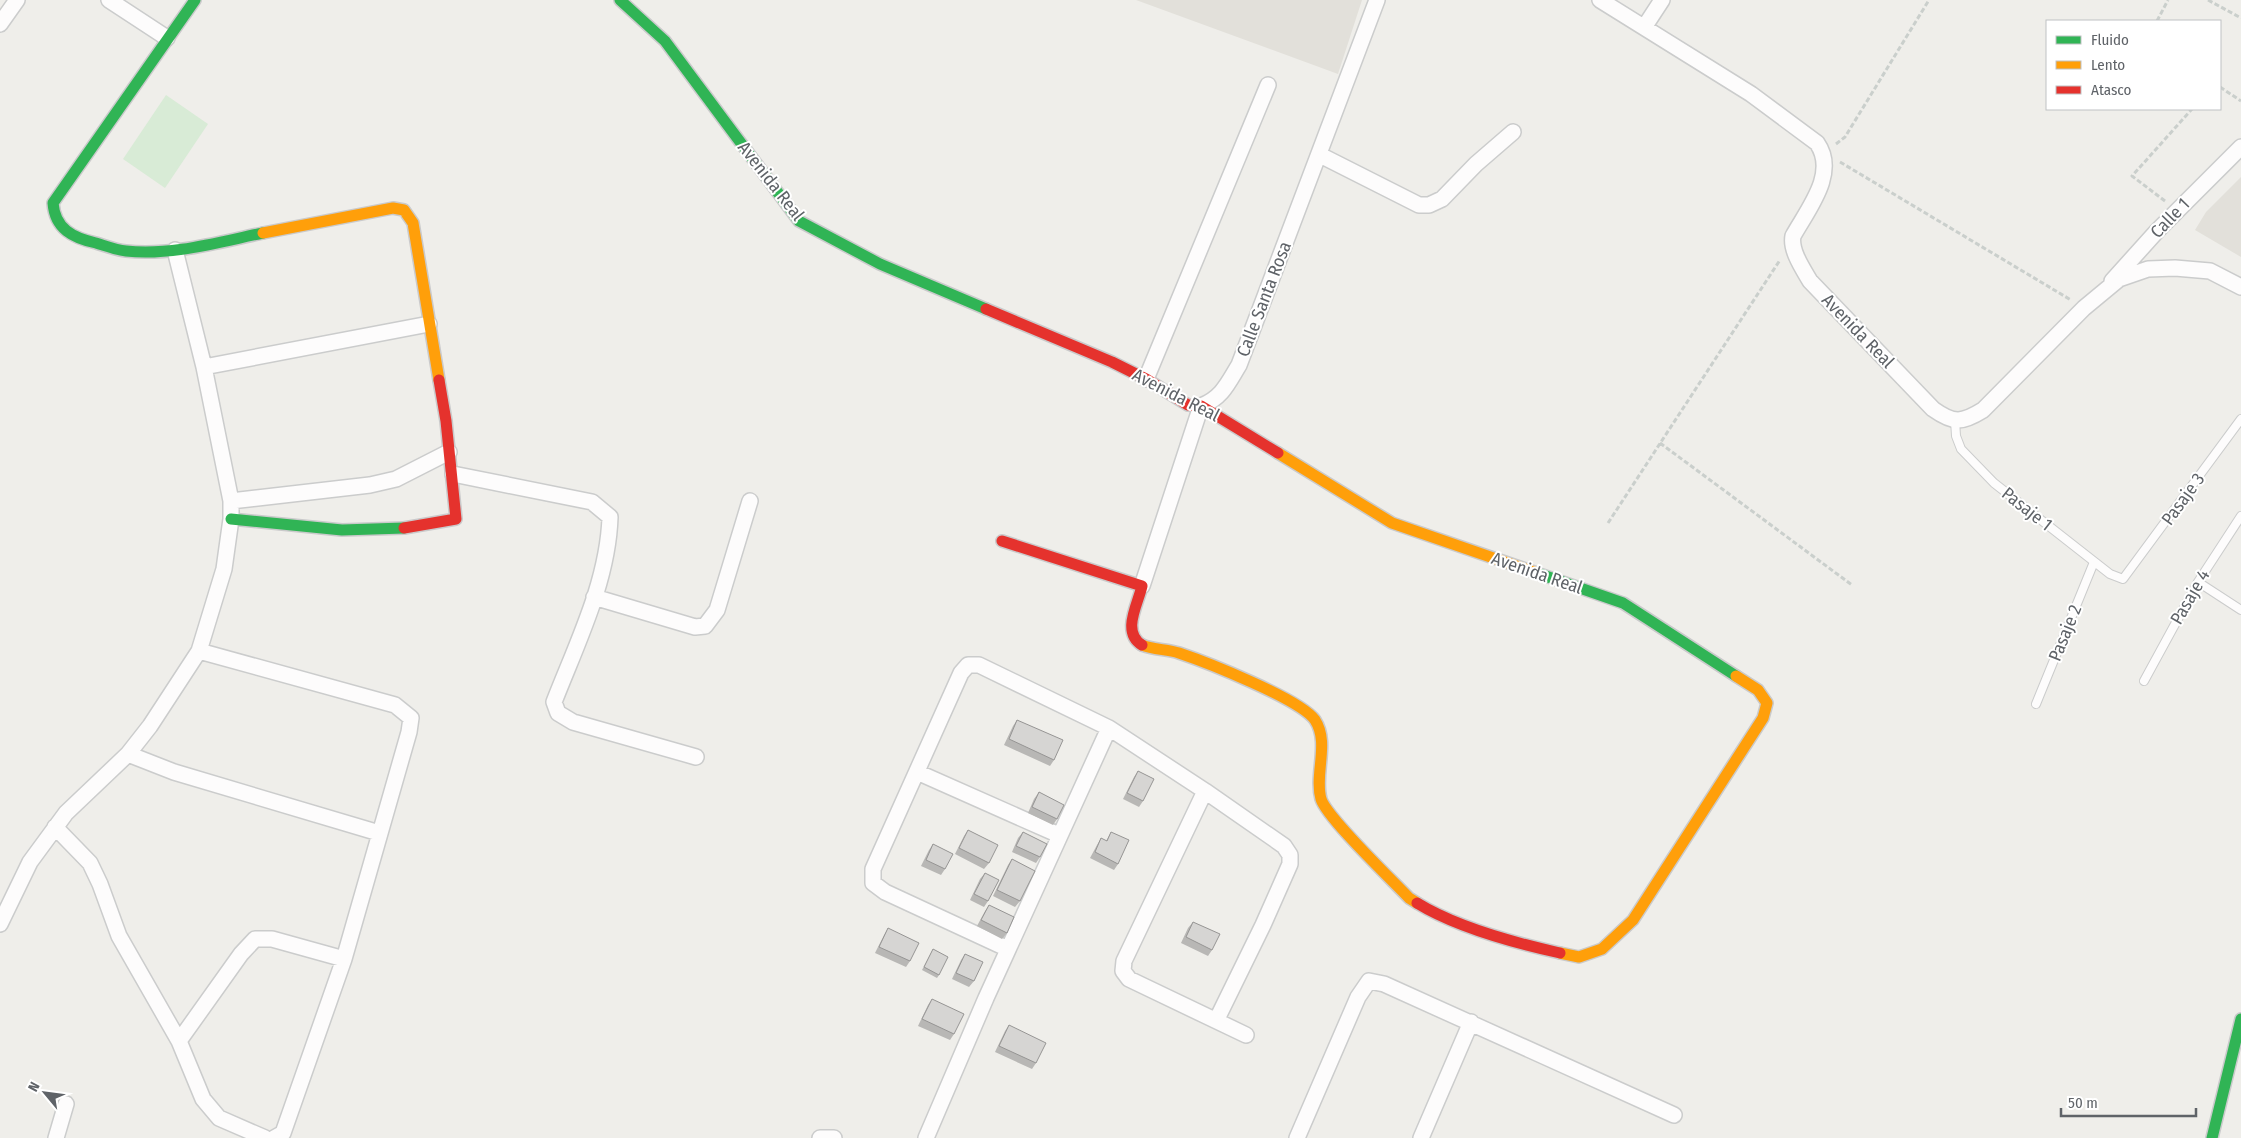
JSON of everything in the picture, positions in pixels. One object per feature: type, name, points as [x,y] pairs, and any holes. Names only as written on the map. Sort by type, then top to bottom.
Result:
[{"type":"street","points":[[0,24],[16,0]]},
{"type":"street","points":[[109,0],[167,38]]},
{"type":"street","points":[[195,0],[53,203],[54,217],[61,226],[78,238],[126,251],[175,250],[393,208],[404,210],[412,222],[453,474],[456,519],[399,529],[342,530],[231,519]]},
{"type":"street","name":"Avenida Real","points":[[620,0],[664,41],[799,221],[880,264],[1112,362],[1146,379],[1188,405],[1201,406],[1392,523],[1583,588],[1631,608],[1758,690],[1767,703],[1763,718],[1633,920],[1602,949],[1579,957],[1523,945],[1433,913],[1409,898],[1321,802],[1318,787],[1321,737],[1314,719],[1297,707],[1238,677],[1178,653],[1141,645],[1133,638],[1131,628],[1142,586]]},
{"type":"street","name":"Calle Santa Rosa","points":[[1201,406],[1212,402],[1222,394],[1239,364],[1320,155],[1377,0]]},
{"type":"street","points":[[1600,0],[1645,26],[1766,104],[1805,132],[1824,152],[1823,179],[1792,243]]},
{"type":"street","points":[[1645,26],[1662,0]]},
{"type":"street","points":[[1146,379],[1268,85]]},
{"type":"street","points":[[1320,155],[1419,205],[1429,205],[1442,198],[1476,164],[1513,132]]},
{"type":"street","name":"Calle 1","points":[[2102,291],[2178,210],[2241,147]]},
{"type":"street","name":"Avenida Real","points":[[1792,243],[1810,282],[1933,409],[1944,417],[1955,420]]},
{"type":"street","points":[[0,924],[30,862],[55,827],[66,813],[128,754],[150,726],[200,651],[224,569],[231,519],[231,502],[204,367],[175,250]]},
{"type":"street","points":[[1955,420],[1968,419],[1983,410],[2084,308],[2119,278],[2148,269],[2175,268],[2210,271],[2241,287]]},
{"type":"street","points":[[204,367],[429,324]]},
{"type":"street","points":[[1002,541],[1142,586],[1201,406]]},
{"type":"street","points":[[231,502],[370,485],[396,479],[449,452]]},
{"type":"street","points":[[453,474],[592,502],[610,517],[609,537],[594,597],[554,702],[558,713],[572,722],[696,757]]},
{"type":"street","points":[[594,597],[695,627],[706,626],[717,610],[750,501]]},
{"type":"street","points":[[200,651],[395,705],[411,718],[409,732],[344,959],[282,1132],[274,1138]]},
{"type":"street","points":[[1008,949],[885,892],[873,883],[873,869],[962,672],[968,665],[979,665],[1109,728],[1284,846],[1290,855],[1290,864],[1264,924],[1217,1019]]},
{"type":"street","points":[[926,1138],[1008,949],[1109,728]]},
{"type":"street","points":[[128,754],[174,772],[379,833]]},
{"type":"street","points":[[917,772],[1059,835]]},
{"type":"street","points":[[1205,791],[1124,961],[1122,971],[1129,979],[1246,1034]]},
{"type":"street","points":[[55,827],[90,863],[100,884],[119,936],[180,1040],[203,1099],[219,1118],[265,1138]]},
{"type":"street","points":[[180,1040],[241,954],[254,940],[272,939],[344,959]]},
{"type":"street","points":[[1297,1138],[1358,997],[1369,981],[1384,984],[1471,1022],[1674,1115]]},
{"type":"street","points":[[2212,1138],[2241,1019]]},
{"type":"street","points":[[1421,1138],[1471,1022]]},
{"type":"street","points":[[56,1138],[66,1104]]},
{"type":"street","points":[[820,1138],[834,1138]]},
{"type":"lane","name":"Pasaje 3","points":[[2124,578],[2241,419]]},
{"type":"lane","name":"Pasaje 1","points":[[1955,420],[1956,436],[1961,449],[1994,483],[2110,574],[2124,578]]},
{"type":"lane","name":"Pasaje 4","points":[[2144,681],[2198,582],[2241,516]]},
{"type":"lane","name":"Pasaje 2","points":[[2036,704],[2094,562]]},
{"type":"lane","points":[[2198,582],[2241,610]]},
{"type":"path","points":[[1929,0],[1845,137],[1824,152],[2084,308]]},
{"type":"path","points":[[2158,20],[2168,0]]},
{"type":"path","points":[[2208,0],[2241,18]]},
{"type":"path","points":[[2221,88],[2241,101]]},
{"type":"path","points":[[2178,210],[2132,176],[2191,110]]},
{"type":"path","points":[[1608,523],[1792,243]]},
{"type":"path","points":[[1660,443],[1852,585]]},
{"type":"shaded area","points":[[1136,0],[1362,0],[1338,74]]},
{"type":"shaded area","points":[[2241,177],[2241,257],[2195,230],[2206,212]]},
{"type":"green space","points":[[166,95],[208,124],[165,188],[123,159]]},
{"type":"building","points":[[1017,720],[1063,740],[1054,760],[1009,739]]},
{"type":"building","points":[[1138,771],[1154,779],[1143,801],[1127,793]]},
{"type":"building","points":[[1039,792],[1064,805],[1057,819],[1032,807]]},
{"type":"building","points":[[968,830],[998,845],[989,863],[959,848]]},
{"type":"building","points":[[1023,832],[1047,844],[1040,857],[1016,846]]},
{"type":"building","points":[[1111,832],[1129,840],[1118,864],[1095,852],[1101,838],[1107,841]]},
{"type":"building","points":[[933,844],[953,854],[945,869],[926,860]]},
{"type":"building","points":[[1012,859],[1035,871],[1020,901],[997,890]]},
{"type":"building","points":[[985,873],[999,880],[988,901],[974,894]]},
{"type":"building","points":[[989,905],[1014,917],[1007,933],[981,920]]},
{"type":"building","points":[[1193,922],[1220,934],[1212,950],[1186,937]]},
{"type":"building","points":[[888,928],[919,943],[910,961],[879,947]]},
{"type":"building","points":[[933,949],[948,957],[939,975],[924,967]]},
{"type":"building","points":[[965,954],[983,962],[974,981],[956,973]]},
{"type":"building","points":[[932,999],[964,1014],[954,1034],[922,1019]]},
{"type":"building","points":[[1009,1025],[1046,1043],[1036,1063],[999,1046]]},
{"type":"traffic: fast","points":[[195,0],[53,203],[54,212],[61,226],[73,235],[126,251],[160,252],[178,250],[263,233]]},
{"type":"traffic: fast","points":[[620,0],[665,41],[799,221],[880,264],[986,309]]},
{"type":"traffic: fast","points":[[231,519],[342,530],[404,528]]},
{"type":"traffic: fast","points":[[1537,573],[1623,603],[1736,676]]},
{"type":"traffic: fast","points":[[2212,1138],[2241,1019]]},
{"type":"traffic: slow","points":[[263,233],[393,208],[404,210],[413,223],[439,380]]},
{"type":"traffic: slow","points":[[1278,453],[1392,523],[1537,573]]},
{"type":"traffic: slow","points":[[1142,645],[1179,653],[1210,664],[1252,682],[1306,711],[1315,720],[1319,729],[1322,749],[1319,789],[1321,799],[1326,808],[1360,848],[1409,898],[1417,903]]},
{"type":"traffic: slow","points":[[1560,953],[1579,957],[1602,949],[1633,920],[1763,718],[1767,703],[1758,690],[1736,676]]},
{"type":"traffic: jam","points":[[986,309],[1112,362],[1146,379],[1188,405],[1201,406],[1278,453]]},
{"type":"traffic: jam","points":[[404,528],[456,519],[446,421],[439,380]]},
{"type":"traffic: jam","points":[[1002,541],[1142,586],[1132,625],[1133,633],[1142,645]]},
{"type":"traffic: jam","points":[[1417,903],[1432,912],[1468,927],[1560,953]]}]
